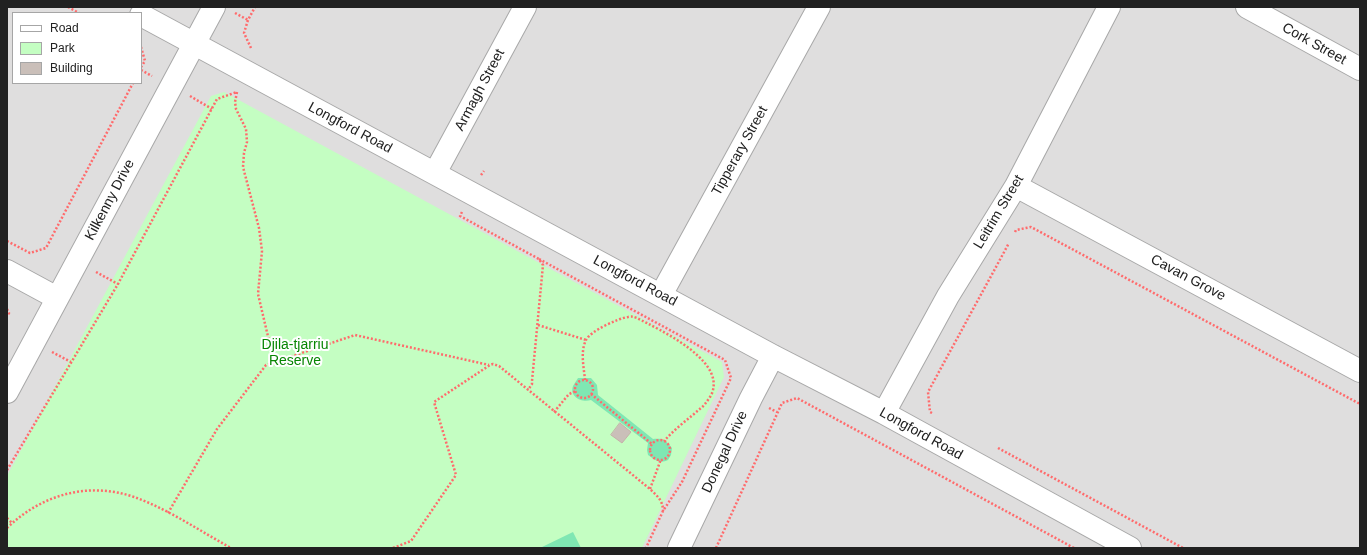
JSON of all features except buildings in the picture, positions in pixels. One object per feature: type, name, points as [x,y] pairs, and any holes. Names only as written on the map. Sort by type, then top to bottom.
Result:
[{"type":"street","points":[[126,7],[135,12]]},
{"type":"street","name":"Kilkenny Drive","points":[[7,392],[214,7]]},
{"type":"street","name":"Armagh Street","points":[[435,173],[525,7]]},
{"type":"street","name":"Tipperary Street","points":[[661,295],[819,7]]},
{"type":"street","name":"Leitrim Street","points":[[884,413],[948,296],[1016,186],[1109,7]]},
{"type":"street","name":"Cork Street","points":[[1247,7],[1360,69]]},
{"type":"street","name":"Longford Road","points":[[142,16],[773,356],[884,413],[1130,548]]},
{"type":"street","name":"Cavan Grove","points":[[1016,186],[1360,371]]},
{"type":"street","points":[[7,271],[57,298]]},
{"type":"street","name":"Donegal Drive","points":[[679,548],[751,398],[773,356]]},
{"type":"path","points":[[68,7],[77,12]]},
{"type":"path","points":[[255,7],[248,20],[244,33],[250,48],[257,52],[237,92],[235,102],[236,109],[246,129],[243,167],[259,228],[262,251],[258,294],[274,362]]},
{"type":"path","points":[[142,50],[145,60],[142,65]]},
{"type":"path","points":[[7,240],[30,253],[46,248],[132,84]]},
{"type":"path","points":[[7,470],[118,284],[217,99],[237,92]]},
{"type":"path","points":[[472,193],[460,216],[725,360],[731,378],[682,482],[663,511],[646,548]]},
{"type":"path","points":[[937,416],[930,412],[928,392],[1016,230],[1031,227],[1360,404]]},
{"type":"path","points":[[528,390],[532,384],[543,268],[543,264],[539,259]]},
{"type":"path","points":[[7,309],[9,313],[7,316]]},
{"type":"path","points":[[585,380],[583,355],[586,340],[593,332],[625,317],[634,317],[682,342],[692,349],[702,361],[714,380],[712,395],[703,406],[674,430],[664,441]]},
{"type":"path","points":[[538,325],[586,340]]},
{"type":"path","points":[[168,514],[217,429],[266,365],[355,335],[499,366],[650,489],[661,499],[663,511]]},
{"type":"path","points":[[393,548],[411,541],[456,475],[434,402],[490,365]]},
{"type":"path","points":[[585,380],[590,382],[593,386],[591,394],[587,397],[578,395],[576,391],[578,383],[585,380]]},
{"type":"path","points":[[554,412],[569,394],[576,391]]},
{"type":"path","points":[[591,394],[652,444]]},
{"type":"path","points":[[716,548],[782,403],[796,398],[1074,548]]},
{"type":"path","points":[[650,489],[661,459],[666,456],[669,451],[669,445],[664,441],[658,440],[650,447],[652,454],[656,458],[661,459]]},
{"type":"path","points":[[994,446],[1184,548]]},
{"type":"path","points":[[7,528],[31,509],[52,498],[86,490],[110,492],[124,494],[142,501],[231,548]]},
{"type":"path","points":[[7,518],[12,523]]},
{"type":"shaded area","points":[[7,7],[1360,7],[1360,548],[7,548]]},
{"type":"green space","name":"Djila-tjarriu Reserve","points":[[224,92],[722,362],[724,377],[642,548],[7,548],[7,476],[211,96]]},
{"type":"green space","points":[[578,378],[591,378],[597,385],[598,395],[653,439],[661,439],[668,443],[672,448],[671,455],[668,460],[655,460],[648,455],[648,443],[591,400],[584,401],[577,398],[572,390]]},
{"type":"green space","points":[[573,532],[581,548],[540,548]]}]
